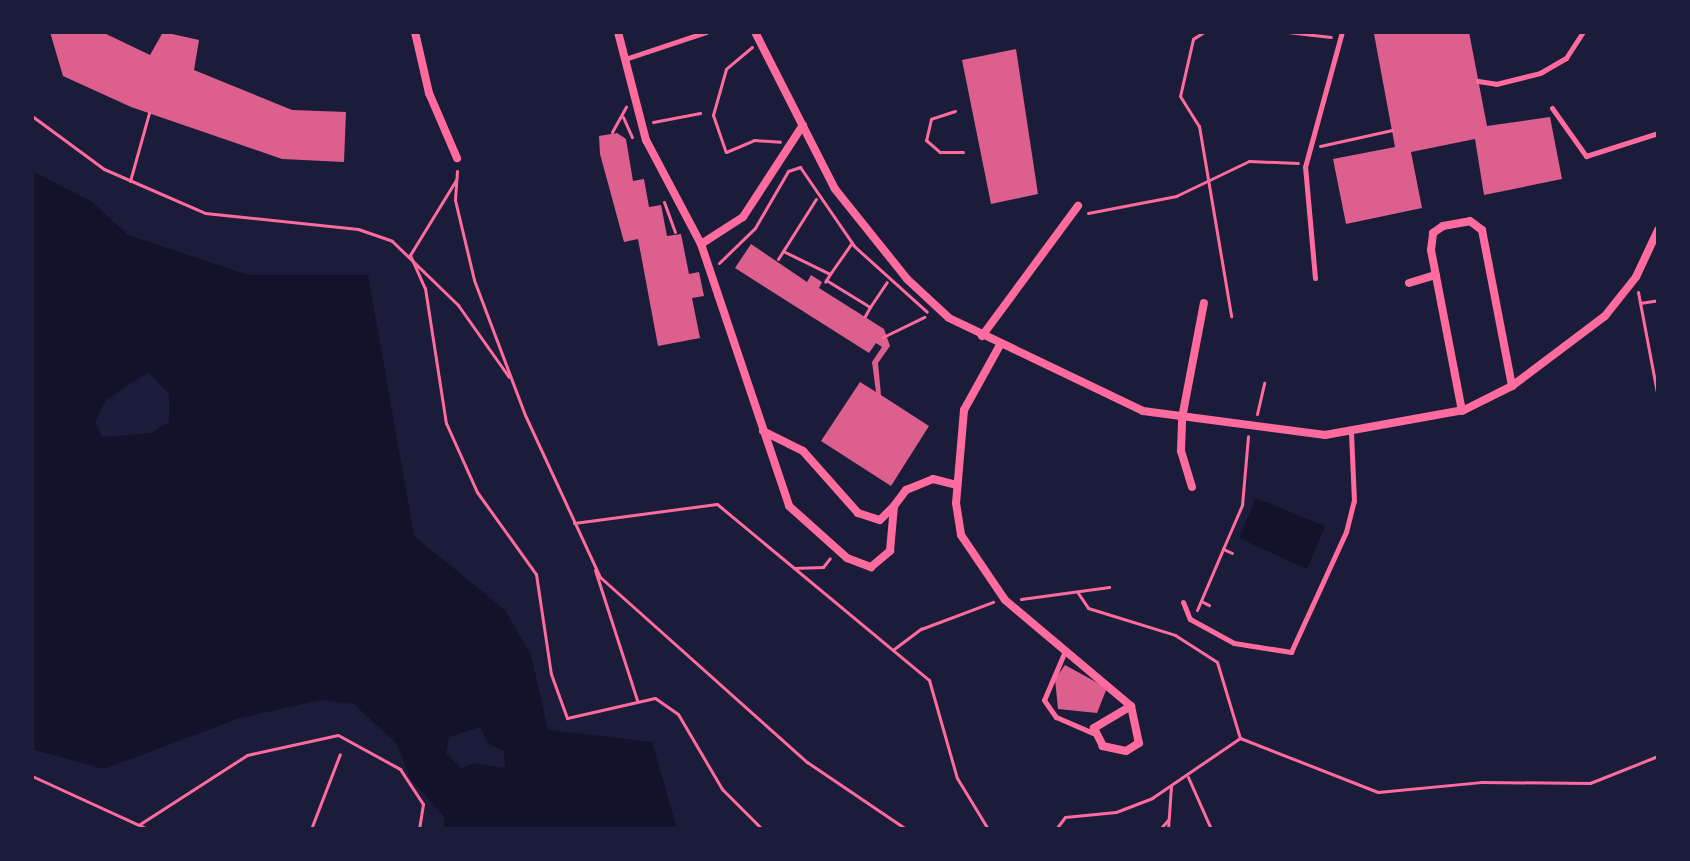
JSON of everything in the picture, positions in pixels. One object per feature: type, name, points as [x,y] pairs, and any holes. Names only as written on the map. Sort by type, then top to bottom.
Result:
[{"type":"street","points":[[415,32],[429,93],[457,158]]},
{"type":"street","points":[[618,32],[641,124],[701,244],[789,506],[836,550],[865,567],[880,562],[894,535],[894,506]]},
{"type":"street","points":[[757,36],[835,189],[934,304],[982,336],[1108,398],[1182,418],[1249,431],[1351,433],[1462,411],[1512,386],[1605,316],[1636,277],[1658,230]]},
{"type":"street","points":[[701,244],[743,217],[803,125]]},
{"type":"street","points":[[982,336],[1078,206]]},
{"type":"street","points":[[1462,411],[1436,275],[1433,233],[1478,225],[1512,386]]},
{"type":"street","points":[[1409,283],[1436,275]]},
{"type":"street","points":[[1192,487],[1182,418],[1204,303]]},
{"type":"street","points":[[1000,345],[964,410],[957,485],[961,535],[980,569],[1065,651],[1131,706],[1139,743],[1113,752],[1093,733],[1131,706]]},
{"type":"street","points":[[763,431],[803,451],[858,513],[880,520],[915,482],[957,485]]},
{"type":"lane","points":[[625,59],[706,32]]},
{"type":"lane","points":[[1478,81],[1496,84],[1540,73],[1566,58],[1583,32]]},
{"type":"lane","points":[[1315,278],[1306,163],[1341,34]]},
{"type":"lane","points":[[1552,108],[1557,125],[1586,156],[1658,133]]},
{"type":"lane","points":[[1183,602],[1190,619],[1234,643],[1291,652],[1346,532],[1354,501],[1351,433]]},
{"type":"lane","points":[[1065,651],[1044,700],[1056,717],[1093,733]]},
{"type":"path","points":[[1204,32],[1193,39],[1180,96],[1199,126],[1204,184],[1231,316]]},
{"type":"path","points":[[1287,32],[1341,34]]},
{"type":"path","points":[[757,36],[726,69],[710,106],[726,152],[778,139],[787,152]]},
{"type":"path","points":[[955,111],[931,119],[926,140],[940,152],[963,152]]},
{"type":"path","points":[[130,181],[149,113]]},
{"type":"path","points":[[641,124],[700,113]]},
{"type":"path","points":[[623,115],[632,137]]},
{"type":"path","points":[[32,116],[130,181],[205,213],[358,229],[410,255],[458,305],[513,383]]},
{"type":"path","points":[[1308,149],[1392,130]]},
{"type":"path","points":[[457,158],[456,180],[474,280],[513,383],[600,577],[696,670],[807,762],[906,829]]},
{"type":"path","points":[[1078,206],[1088,213],[1134,208],[1204,184],[1249,161],[1306,163]]},
{"type":"path","points":[[708,267],[755,228],[788,171],[803,170],[816,199],[851,243],[924,317]]},
{"type":"path","points":[[410,255],[456,180]]},
{"type":"path","points":[[778,259],[816,199]]},
{"type":"path","points":[[851,243],[825,281],[870,307]]},
{"type":"path","points":[[783,251],[830,274]]},
{"type":"path","points":[[410,255],[425,288],[446,423],[461,464],[536,574],[558,703],[567,718],[583,720],[637,700],[655,698],[678,714],[722,789],[762,829]]},
{"type":"path","points":[[865,316],[887,282]]},
{"type":"path","points":[[1658,300],[1640,303],[1658,398]]},
{"type":"path","points":[[883,337],[924,317],[934,304]]},
{"type":"path","points":[[1197,610],[1242,505],[1249,431],[1264,383]]},
{"type":"path","points":[[574,523],[717,504],[929,680],[957,778],[988,829]]},
{"type":"path","points":[[1223,549],[1232,553]]},
{"type":"path","points":[[794,568],[823,567],[836,550]]},
{"type":"path","points":[[591,558],[637,700]]},
{"type":"path","points":[[1078,593],[1088,608],[1175,635],[1217,662],[1240,738]]},
{"type":"path","points":[[1201,601],[1209,605]]},
{"type":"path","points":[[140,824],[247,755],[338,735],[400,769],[423,804],[419,829]]},
{"type":"path","points":[[1240,738],[1378,792],[1481,782],[1590,783],[1658,756]]},
{"type":"path","points":[[1056,829],[1065,817],[1133,807],[1188,777],[1240,738]]},
{"type":"path","points":[[311,829],[340,754]]},
{"type":"path","points":[[32,776],[148,829]]},
{"type":"path","points":[[1188,777],[1211,829]]},
{"type":"path","points":[[1168,829],[1171,786]]},
{"type":"path","points":[[1160,829],[1168,820]]},
{"type":"shaded area","points":[[32,171],[92,202],[128,235],[248,275],[368,275],[414,536],[505,610],[531,655],[548,730],[652,742],[677,829],[444,829],[444,817],[410,778],[397,744],[354,704],[320,700],[237,719],[104,769],[32,749]],"holes":[[[148,372],[169,394],[169,422],[151,433],[102,437],[95,422],[106,400]],[[480,727],[488,743],[504,751],[505,768],[473,763],[462,769],[446,753],[449,737]]]},
{"type":"shaded area","points":[[1256,498],[1325,526],[1307,569],[1239,538]]},
{"type":"building","points":[[50,32],[102,32],[150,55],[163,32],[199,40],[194,70],[292,110],[346,112],[344,162],[282,159],[131,107],[63,76]]},
{"type":"building","points":[[1469,32],[1487,126],[1550,117],[1562,179],[1484,195],[1475,139],[1411,152],[1422,208],[1346,224],[1333,159],[1395,147],[1374,34]]},
{"type":"building","points":[[1016,49],[1038,194],[991,204],[962,60]]},
{"type":"building","points":[[617,133],[626,139],[633,181],[644,179],[649,207],[661,205],[667,236],[681,234],[689,274],[699,272],[704,296],[692,298],[700,338],[658,346],[638,239],[624,242],[600,154],[599,136]]},
{"type":"building","points":[[751,244],[807,282],[811,275],[822,282],[819,288],[884,329],[890,346],[878,363],[881,395],[929,426],[891,486],[821,441],[860,382],[876,392],[872,362],[882,347],[876,343],[869,353],[735,268]]},
{"type":"building","points":[[1065,665],[1107,688],[1097,713],[1058,709],[1055,679]]}]
